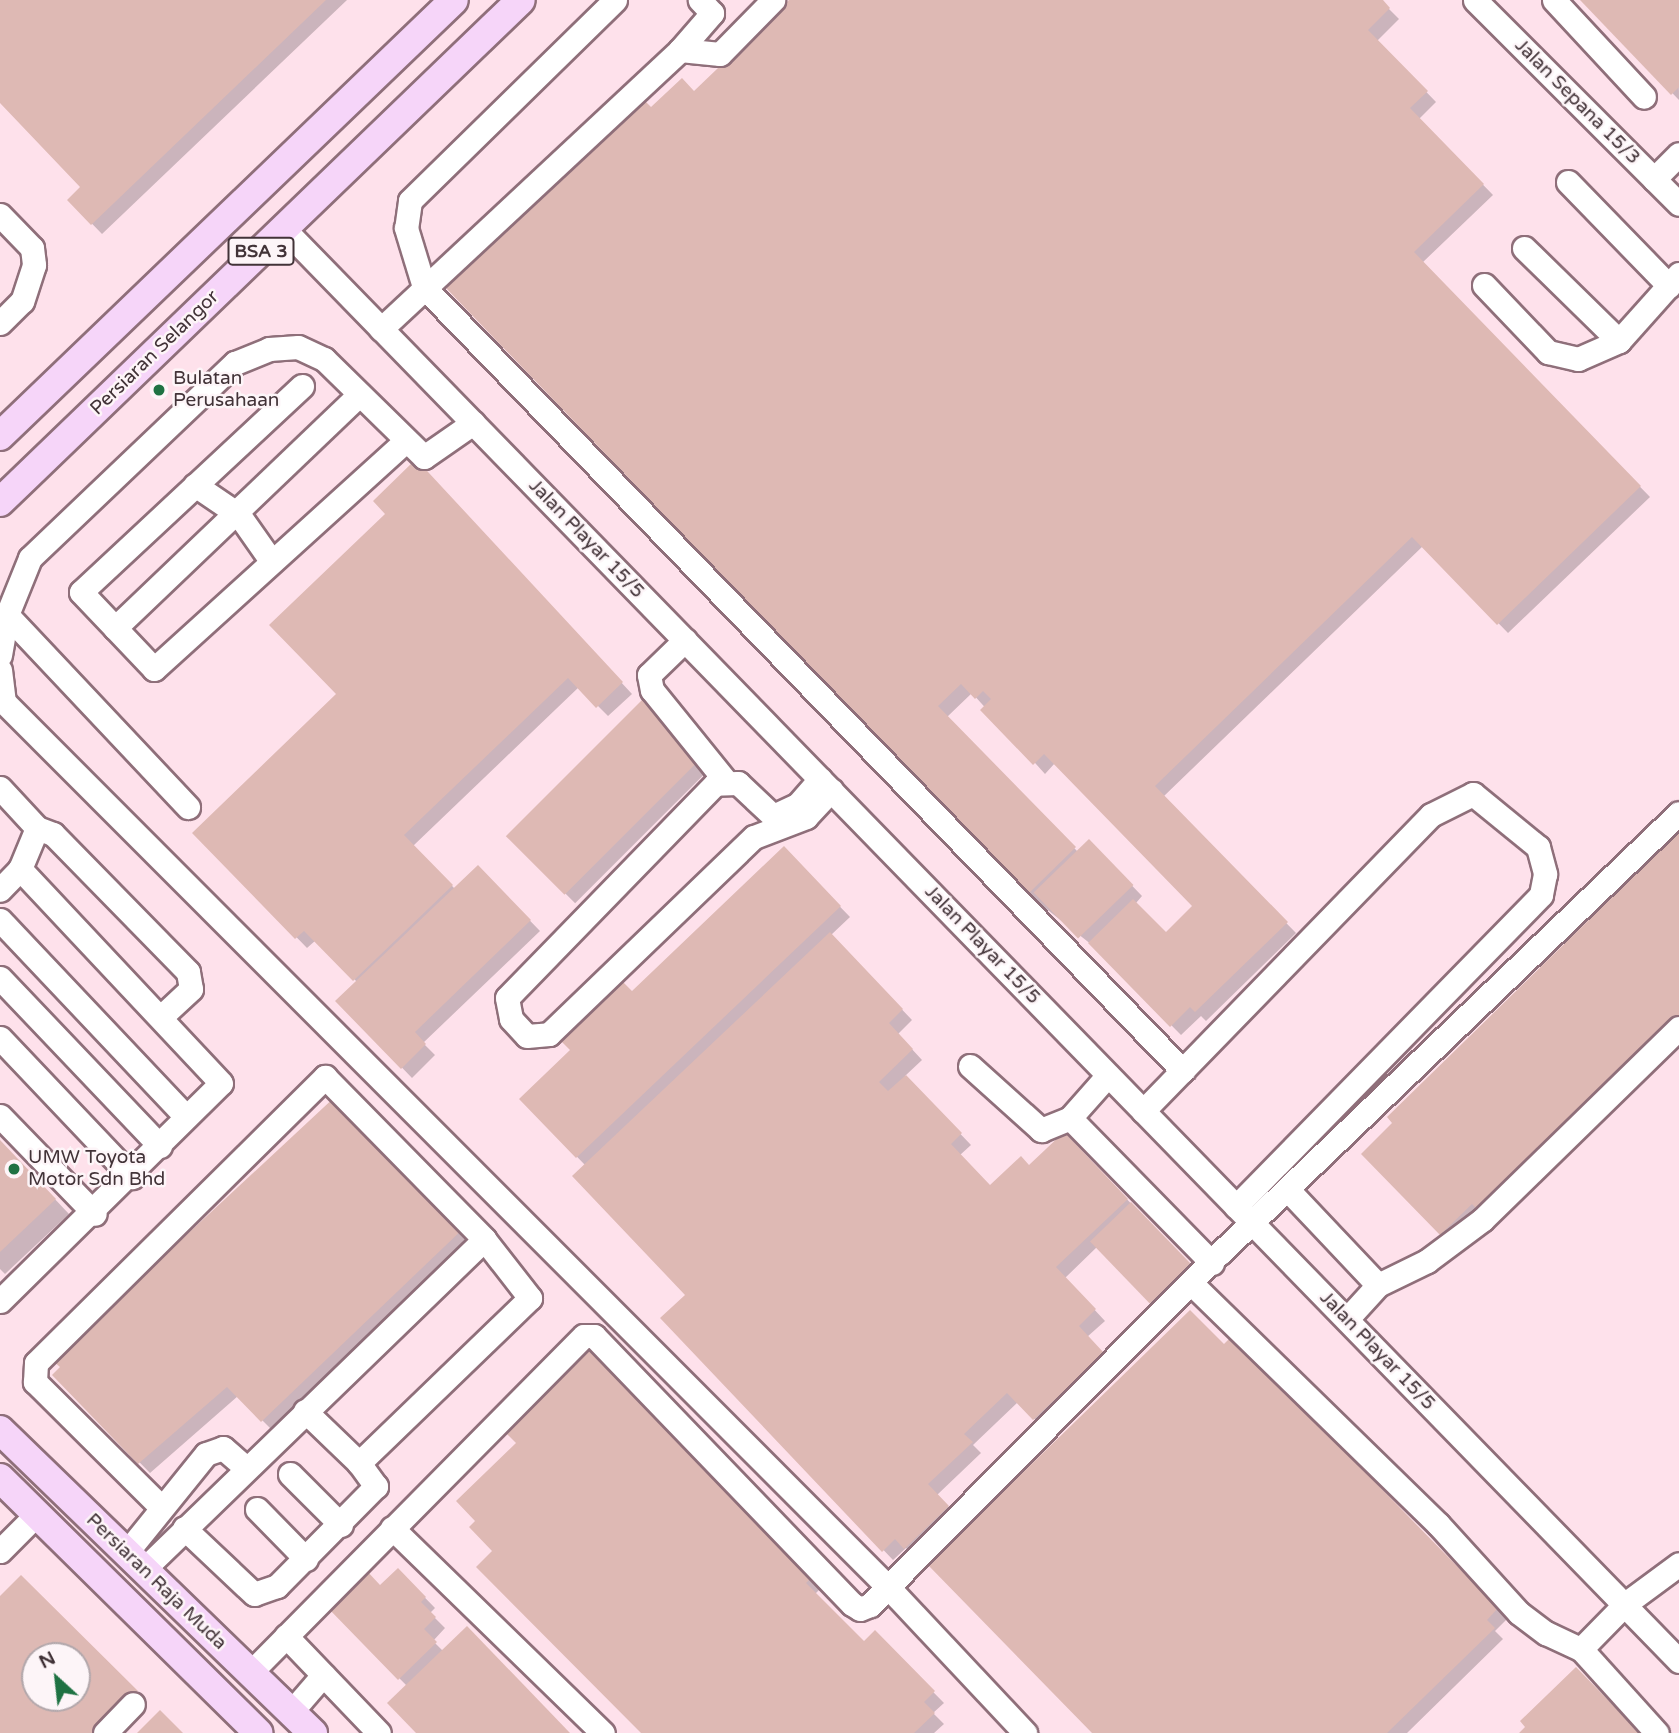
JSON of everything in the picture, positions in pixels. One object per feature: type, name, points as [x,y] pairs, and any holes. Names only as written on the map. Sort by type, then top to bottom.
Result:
[{"type":"main road","name":"BSA 3","points":[[0,436],[454,0]]},
{"type":"main road","name":"Persiaran Selangor","points":[[0,502],[522,0]]},
{"type":"main road","name":"Persiaran Raja Muda","points":[[0,1430],[313,1733]]},
{"type":"main road","name":"Persiaran Raja Muda","points":[[0,1478],[257,1732]]},
{"type":"street","points":[[615,0],[410,201],[406,228],[424,287],[1183,1071]]},
{"type":"street","points":[[381,329],[680,50],[712,13],[700,0]]},
{"type":"street","points":[[680,50],[720,54],[774,0]]},
{"type":"street","name":"Jalan Sepana 15/3","points":[[1475,0],[1679,204]]},
{"type":"street","points":[[1554,0],[1644,97]]},
{"type":"street","points":[[1654,179],[1679,155]]},
{"type":"street","points":[[1484,285],[1548,352],[1578,359],[1619,341],[1674,280],[1568,181]]},
{"type":"street","points":[[0,215],[32,248],[34,265],[22,301],[0,323]]},
{"type":"street","name":"Jalan Playar 15/5","points":[[284,229],[1679,1661]]},
{"type":"street","points":[[1524,248],[1619,341]]},
{"type":"street","points":[[0,655],[7,615],[30,558],[235,363],[269,349],[298,347],[324,359],[404,442],[424,457],[472,423]]},
{"type":"street","points":[[302,386],[81,592],[154,669],[404,442]]},
{"type":"street","points":[[115,628],[239,515],[359,395]]},
{"type":"street","points":[[195,485],[239,515],[272,562]]},
{"type":"street","points":[[7,615],[188,807]]},
{"type":"street","points":[[685,640],[649,675],[652,690],[725,780],[738,783],[773,816],[797,805],[825,784]]},
{"type":"street","points":[[0,670],[4,702],[889,1588],[1025,1733]]},
{"type":"street","points":[[725,780],[507,999],[512,1019],[527,1036],[549,1034],[754,837],[806,817],[825,784]]},
{"type":"street","points":[[0,788],[37,828],[53,834],[188,972],[191,989],[161,1017]]},
{"type":"street","points":[[1143,1111],[1431,815],[1458,798],[1473,794],[1538,847],[1541,895],[1236,1206]]},
{"type":"street","points":[[250,1673],[578,1340],[594,1336],[852,1604],[860,1609],[889,1588],[1212,1263],[1679,813]]},
{"type":"street","points":[[0,890],[20,869],[37,828]]},
{"type":"street","points":[[0,1301],[95,1214],[221,1083],[20,869]]},
{"type":"street","points":[[0,920],[186,1117]]},
{"type":"street","points":[[0,978],[160,1146]]},
{"type":"street","points":[[1347,1320],[1378,1285],[1427,1261],[1482,1220],[1679,1028]]},
{"type":"street","points":[[0,1038],[131,1177]]},
{"type":"street","points":[[970,1066],[1041,1130],[1070,1118],[1108,1075]]},
{"type":"street","points":[[159,1505],[35,1382],[32,1372],[312,1086],[326,1077],[484,1239],[530,1298],[524,1310],[359,1463]]},
{"type":"street","points":[[0,1116],[95,1214]]},
{"type":"street","points":[[1070,1118],[1212,1263]]},
{"type":"street","points":[[1289,1191],[1378,1285]]},
{"type":"street","points":[[135,1561],[184,1528],[484,1239]]},
{"type":"street","points":[[1192,1284],[1438,1524],[1518,1613],[1581,1649],[1657,1733]]},
{"type":"street","points":[[184,1528],[254,1594],[277,1586],[306,1559],[376,1486],[359,1463],[305,1411]]},
{"type":"street","points":[[135,1561],[159,1505],[217,1448],[246,1468]]},
{"type":"street","points":[[290,1474],[341,1525]]},
{"type":"street","points":[[257,1509],[306,1559]]},
{"type":"street","points":[[0,1550],[36,1515]]},
{"type":"street","points":[[392,1528],[603,1733]]},
{"type":"street","points":[[1581,1649],[1625,1604],[1679,1564]]},
{"type":"street","points":[[286,1636],[379,1733]]},
{"type":"street","points":[[291,1712],[323,1675]]},
{"type":"street","points":[[105,1733],[133,1704]]},
{"type":"building","points":[[0,0],[326,0],[91,225],[67,200],[80,187],[0,103]]},
{"type":"building","points":[[789,0],[1383,0],[1390,8],[1368,30],[1428,91],[1410,108],[1484,184],[1414,252],[1641,486],[1497,625],[1412,537],[1155,786],[1288,922],[1195,1012],[1190,1007],[1170,1027],[1088,943],[1133,899],[1166,932],[1192,906],[1044,754],[1033,765],[980,710],[991,699],[983,691],[975,699],[961,684],[938,706],[1076,847],[1028,894],[446,288],[643,99],[651,107],[682,78],[694,91]]},
{"type":"building","points":[[1580,0],[1679,0],[1679,87],[1671,95]]},
{"type":"building","points":[[416,459],[623,682],[596,708],[568,678],[404,835],[453,885],[353,981],[304,931],[295,939],[192,833],[336,694],[269,625],[385,514],[373,501]]},
{"type":"building","points":[[643,699],[702,758],[565,895],[506,836]]},
{"type":"building","points":[[1679,832],[1679,1016],[1479,1211],[1472,1204],[1440,1235],[1361,1154],[1392,1123],[1387,1117]]},
{"type":"building","points":[[1089,839],[1133,885],[1078,939],[1034,892]]},
{"type":"building","points":[[784,846],[841,906],[576,1158],[519,1099],[570,1050],[558,1038],[620,979],[632,991]]},
{"type":"building","points":[[478,865],[531,920],[415,1032],[426,1044],[401,1069],[335,1001]]},
{"type":"building","points":[[830,932],[903,1009],[889,1023],[913,1049],[879,1082],[888,1091],[906,1075],[962,1133],[951,1144],[990,1185],[1021,1156],[1029,1165],[1064,1132],[1128,1199],[1056,1267],[1096,1309],[1079,1326],[1104,1353],[1033,1420],[1007,1393],[964,1434],[973,1442],[928,1484],[949,1506],[904,1549],[895,1539],[882,1552],[660,1318],[685,1295],[572,1176]]},
{"type":"building","points":[[338,1094],[466,1226],[261,1422],[227,1387],[138,1464],[52,1375],[60,1367],[52,1360]]},
{"type":"building","name":"UMW Toyota Motor Sdn Bhd","points":[[0,1140],[56,1199],[0,1252]]},
{"type":"building","points":[[1131,1202],[1191,1264],[1150,1303],[1090,1242]]},
{"type":"building","points":[[1190,1310],[1224,1344],[1232,1336],[1498,1608],[1487,1620],[1495,1628],[1387,1733],[1092,1733],[928,1565]]},
{"type":"building","points":[[582,1339],[815,1574],[806,1583],[864,1641],[875,1630],[935,1691],[924,1702],[935,1713],[914,1733],[641,1733],[476,1567],[492,1551],[469,1527],[475,1521],[456,1501],[516,1443],[496,1423]]},
{"type":"building","points":[[398,1568],[426,1597],[421,1602],[436,1617],[424,1629],[437,1642],[398,1680],[328,1608],[366,1570],[380,1585]]},
{"type":"building","points":[[21,1575],[89,1642],[21,1642],[21,1712],[91,1712],[91,1644],[138,1691],[97,1733],[0,1733],[0,1596]]},
{"type":"building","points":[[467,1626],[570,1733],[416,1733],[387,1703]]},
{"type":"building","points":[[1576,1667],[1640,1733],[1519,1733],[1525,1727],[1520,1721]]},
{"type":"building","points":[[160,1710],[183,1733],[137,1733]]},
{"type":"place","name":"Bulatan Perusahaan","points":[[159,390]]},
{"type":"place","name":"UMW Toyota Motor Sdn Bhd","points":[[14,1169]]}]
